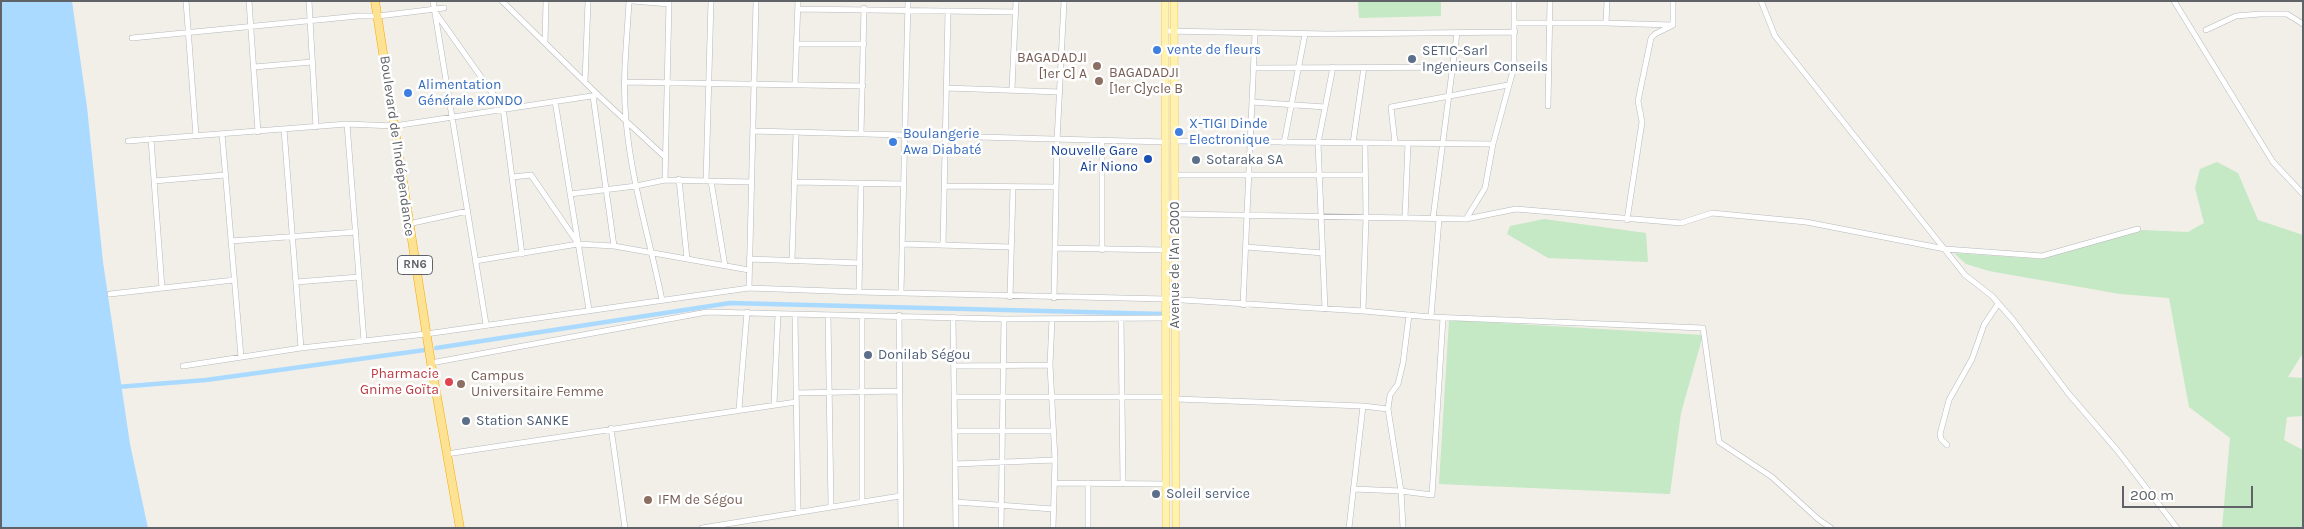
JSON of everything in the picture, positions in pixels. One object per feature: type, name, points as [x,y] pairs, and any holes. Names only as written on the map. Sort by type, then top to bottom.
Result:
[{"type":"highway","name":"Boulevard de l'Indépendance","points":[[375,1],[408,224],[460,528]]},
{"type":"main road","name":"Avenue de l'An 2000","points":[[1165,1],[1166,528]]},
{"type":"main road","name":"Avenue de l'An 2000","points":[[1174,1],[1176,528]]},
{"type":"street","points":[[186,1],[196,136]]},
{"type":"street","points":[[249,1],[258,132]]},
{"type":"street","points":[[309,1],[316,127]]},
{"type":"street","points":[[433,1],[486,324]]},
{"type":"street","points":[[502,1],[508,4],[585,82],[595,95],[626,120],[665,157]]},
{"type":"street","points":[[545,43],[546,1]]},
{"type":"street","points":[[585,82],[588,1]]},
{"type":"street","points":[[629,1],[624,82],[626,120],[636,186],[662,300]]},
{"type":"street","points":[[633,1],[669,3],[665,180]]},
{"type":"street","points":[[711,1],[708,181],[725,266]]},
{"type":"street","points":[[749,288],[756,1]]},
{"type":"street","points":[[796,85],[798,1]]},
{"type":"street","points":[[901,293],[908,1]]},
{"type":"street","points":[[1012,89],[1016,1]]},
{"type":"street","points":[[1054,298],[1057,141],[1064,1]]},
{"type":"street","points":[[1466,219],[1485,188],[1493,144],[1514,66],[1514,1]]},
{"type":"street","points":[[1548,106],[1550,1]]},
{"type":"street","points":[[1606,23],[1607,1]]},
{"type":"street","points":[[1673,1],[1673,25]]},
{"type":"street","points":[[1761,1],[1775,36],[1965,275],[1998,304],[2068,393],[2117,450],[2177,528]]},
{"type":"street","points":[[2174,1],[2273,162],[2303,194]]},
{"type":"street","points":[[132,38],[378,16],[444,8]]},
{"type":"street","points":[[798,8],[1016,12]]},
{"type":"street","points":[[862,134],[864,8]]},
{"type":"street","points":[[434,9],[503,108],[522,254]]},
{"type":"street","points":[[943,245],[948,11]]},
{"type":"street","points":[[2206,30],[2236,16],[2260,14],[2287,14],[2303,24]]},
{"type":"street","points":[[1514,23],[1673,25]]},
{"type":"street","points":[[1628,220],[1642,122],[1638,101],[1651,38],[1673,25]]},
{"type":"street","points":[[1165,31],[1305,34],[1515,32]]},
{"type":"street","points":[[1243,304],[1255,33]]},
{"type":"street","points":[[1430,317],[1442,144],[1457,33]]},
{"type":"street","points":[[1284,143],[1305,34]]},
{"type":"street","points":[[797,44],[864,44]]},
{"type":"street","points":[[254,67],[312,62]]},
{"type":"street","points":[[1254,68],[1514,66]]},
{"type":"street","points":[[1325,309],[1318,143],[1333,67]]},
{"type":"street","points":[[1353,143],[1364,67]]},
{"type":"street","points":[[624,82],[863,86]]},
{"type":"street","points":[[1395,143],[1391,107],[1508,85]]},
{"type":"street","points":[[946,88],[1060,92]]},
{"type":"street","points":[[128,141],[347,124],[394,126],[595,95]]},
{"type":"street","points":[[595,95],[614,246]]},
{"type":"street","points":[[555,101],[589,310]]},
{"type":"street","points":[[1252,102],[1325,106]]},
{"type":"street","points":[[347,124],[364,341]]},
{"type":"street","points":[[284,129],[301,348]]},
{"type":"street","points":[[753,131],[796,134],[862,134],[1057,141],[1166,142]]},
{"type":"street","points":[[222,134],[241,357]]},
{"type":"street","points":[[792,260],[796,134]]},
{"type":"street","points":[[151,139],[162,288]]},
{"type":"street","points":[[1174,141],[1493,144]]},
{"type":"street","points":[[1102,142],[1102,250]]},
{"type":"street","points":[[1363,311],[1366,217],[1365,143]]},
{"type":"street","points":[[1405,218],[1408,143]]},
{"type":"street","points":[[154,181],[225,175]]},
{"type":"street","points":[[513,177],[531,175],[578,244]]},
{"type":"street","points":[[1175,175],[1365,175]]},
{"type":"street","points":[[679,179],[687,259]]},
{"type":"street","points":[[570,194],[679,179],[751,182]]},
{"type":"street","points":[[794,182],[903,184]]},
{"type":"street","points":[[859,292],[861,184]]},
{"type":"street","points":[[944,186],[1056,187]]},
{"type":"street","points":[[1010,297],[1013,188]]},
{"type":"street","points":[[1175,214],[1466,219],[1516,209],[1681,223],[1712,214],[1806,222],[1945,249],[2042,256],[2138,228]]},
{"type":"street","points":[[408,224],[468,212]]},
{"type":"street","points":[[231,241],[356,232]]},
{"type":"street","points":[[475,261],[578,244],[614,246],[749,270]]},
{"type":"street","points":[[902,244],[1011,247]]},
{"type":"street","points":[[1055,248],[1166,250]]},
{"type":"street","points":[[1246,248],[1323,253]]},
{"type":"street","points":[[749,259],[860,263]]},
{"type":"street","points":[[296,282],[359,276]]},
{"type":"street","points":[[110,294],[234,280]]},
{"type":"street","points":[[183,366],[301,348],[426,334],[749,288],[1010,297],[1166,299],[1363,311],[1443,318],[1703,328],[1719,442],[1772,477],[1831,528]]},
{"type":"street","points":[[1947,445],[1941,439],[1940,434],[1949,400],[1972,359],[1984,325],[1998,304]]},
{"type":"street","points":[[431,363],[707,312],[828,316],[1052,319],[1166,318]]},
{"type":"street","points":[[739,409],[747,312]]},
{"type":"street","points":[[774,404],[778,314]]},
{"type":"street","points":[[795,315],[798,512]]},
{"type":"street","points":[[1403,528],[1401,491],[1388,409],[1390,395],[1398,384],[1403,363],[1402,356],[1410,315]]},
{"type":"street","points":[[828,316],[831,506]]},
{"type":"street","points":[[862,316],[862,502]]},
{"type":"street","points":[[899,316],[901,528]]},
{"type":"street","points":[[953,317],[956,528]]},
{"type":"street","points":[[1001,528],[1004,318]]},
{"type":"street","points":[[1353,489],[1401,491],[1432,495],[1443,318]]},
{"type":"street","points":[[1052,319],[1050,365],[1055,460],[1054,528]]},
{"type":"street","points":[[1121,319],[1123,484]]},
{"type":"street","points":[[954,366],[1050,365]]},
{"type":"street","points":[[796,393],[899,391]]},
{"type":"street","points":[[954,397],[1167,397]]},
{"type":"street","points":[[1176,399],[1363,406],[1388,409]]},
{"type":"street","points":[[446,454],[796,402]]},
{"type":"street","points":[[1349,528],[1363,406]]},
{"type":"street","points":[[611,428],[625,528]]},
{"type":"street","points":[[955,430],[1053,431]]},
{"type":"street","points":[[955,464],[1055,460]]},
{"type":"street","points":[[1054,483],[1166,484]]},
{"type":"street","points":[[1088,484],[1088,528]]},
{"type":"street","points":[[702,528],[900,496]]},
{"type":"street","points":[[956,502],[1053,508]]},
{"type":"green space","points":[[1358,1],[1441,1],[1441,16],[1359,18]]},
{"type":"green space","points":[[2217,162],[2238,173],[2258,220],[2303,235],[2303,353],[2288,377],[2303,378],[2303,416],[2287,417],[2284,440],[2303,450],[2303,528],[2222,528],[2230,438],[2189,407],[2169,298],[2120,294],[1989,271],[1966,264],[1954,253],[2041,259],[2142,230],[2188,232],[2204,223],[2195,188],[2200,169]]},
{"type":"green space","points":[[1544,219],[1646,233],[1648,262],[1548,258],[1507,234],[1510,226]]},
{"type":"green space","points":[[1449,320],[1703,335],[1681,413],[1670,494],[1439,484]]},
{"type":"water","points":[[1,1],[72,1],[87,107],[103,262],[130,444],[148,528],[1,528]]},
{"type":"waterway","points":[[1162,1],[1162,10]]},
{"type":"waterway","points":[[436,348],[730,303],[1163,314]]},
{"type":"waterway","points":[[117,387],[206,380],[425,350]]},
{"type":"place","name":"vente de fleurs","points":[[1157,50]]},
{"type":"place","name":"SETIC-Sarl Ingenieurs Conseils","points":[[1412,59]]},
{"type":"place","name":"BAGADADJI [1er C] A","points":[[1097,66]]},
{"type":"place","name":"BAGADADJI [1er C]ycle B","points":[[1099,81]]},
{"type":"place","name":"Alimentation Générale KONDO","points":[[408,93]]},
{"type":"place","name":"X-TIGI Dinde Electronique","points":[[1179,132]]},
{"type":"place","name":"Boulangerie Awa Diabaté","points":[[893,142]]},
{"type":"place","name":"Nouvelle Gare Air Niono","points":[[1148,159]]},
{"type":"place","name":"Sotaraka SA","points":[[1196,160]]},
{"type":"place","name":"Donilab Ségou","points":[[868,355]]},
{"type":"place","name":"Pharmacie Gnime Goïta","points":[[449,382]]},
{"type":"place","name":"Campus Universitaire Femme","points":[[461,384]]},
{"type":"place","name":"Station SANKE","points":[[466,421]]},
{"type":"place","name":"Soleil service","points":[[1156,494]]},
{"type":"place","name":"IFM de Ségou","points":[[648,500]]}]
